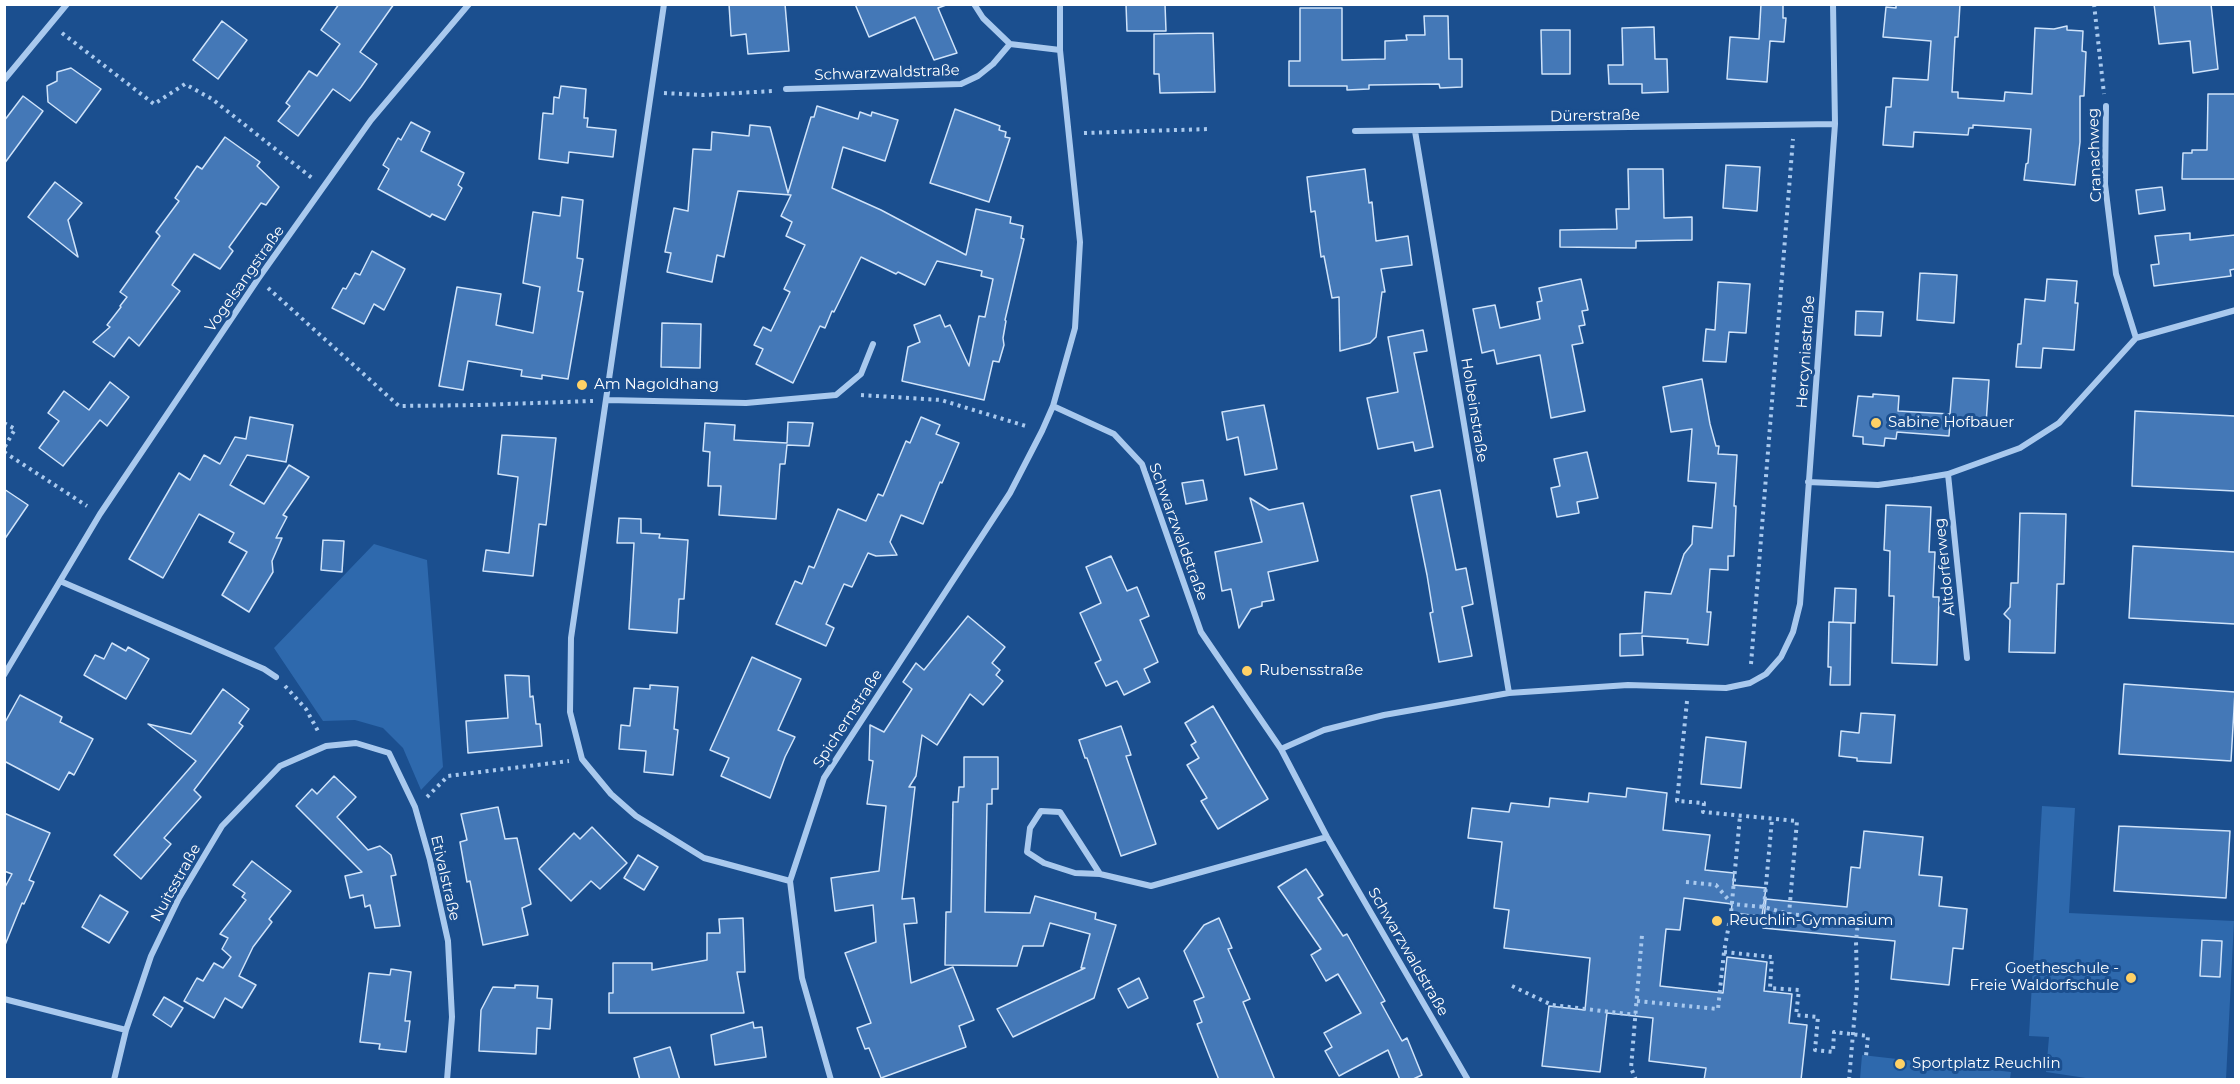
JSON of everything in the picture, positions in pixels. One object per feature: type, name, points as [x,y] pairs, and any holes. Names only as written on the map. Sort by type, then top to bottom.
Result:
[{"type":"street","points":[[4,80],[67,4]]},
{"type":"street","name":"Vogelsangstraße","points":[[4,675],[99,514],[258,279],[370,120],[468,4]]},
{"type":"street","points":[[664,4],[571,638],[570,712],[582,759],[611,795],[636,816],[704,858],[790,881]]},
{"type":"street","points":[[974,4],[982,18],[1010,44],[1060,50]]},
{"type":"street","points":[[1053,406],[1075,328],[1080,242],[1060,50],[1060,4]]},
{"type":"street","name":"Hercyniastraße","points":[[1750,683],[1766,674],[1781,657],[1793,632],[1800,604],[1835,124],[1833,4]]},
{"type":"street","name":"Schwarzwaldstraße","points":[[786,89],[961,84],[985,70],[1010,44]]},
{"type":"street","name":"Cranachweg","points":[[2106,106],[2105,184],[2116,274],[2136,338]]},
{"type":"street","name":"Dürerstraße","points":[[1355,131],[1415,132],[1835,124]]},
{"type":"street","name":"Holbeinstraße","points":[[1415,132],[1509,693]]},
{"type":"street","points":[[1808,482],[1878,485],[1948,474],[2020,448],[2059,423],[2136,338],[2235,310]]},
{"type":"street","points":[[607,400],[746,402],[836,395],[861,374],[873,344]]},
{"type":"street","name":"Schwarzwaldstraße","points":[[1053,406],[1114,434],[1142,464],[1202,632],[1281,749],[1327,837],[1468,1080]]},
{"type":"street","name":"Spichernstraße","points":[[831,1080],[802,978],[790,881],[824,777],[1010,493],[1053,406]]},
{"type":"street","name":"Altdorferweg","points":[[1948,474],[1967,658]]},
{"type":"street","points":[[60,581],[264,669],[276,677]]},
{"type":"street","points":[[1281,749],[1324,730],[1384,715],[1509,693],[1628,685],[1726,688],[1750,683]]},
{"type":"street","name":"Etivalstraße","points":[[326,746],[356,743],[389,753],[415,807],[430,860],[448,941],[452,1017],[447,1080]]},
{"type":"street","name":"Nuitsstraße","points":[[114,1080],[126,1030],[151,956],[179,898],[222,826],[280,766],[326,746]]},
{"type":"street","points":[[1100,874],[1060,812],[1041,811],[1030,828],[1027,852],[1044,862],[1075,873],[1100,874],[1151,886],[1327,837]]},
{"type":"street","points":[[4,999],[126,1030]]},
{"type":"path","name":"Cranachweg","points":[[2094,4],[2106,106]]},
{"type":"path","points":[[62,33],[154,104],[185,84],[212,99],[324,188]]},
{"type":"path","points":[[651,93],[759,94]]},
{"type":"path","points":[[1750,683],[1795,124]]},
{"type":"path","points":[[1090,132],[1209,129]]},
{"type":"path","points":[[258,279],[399,406],[607,400]]},
{"type":"path","points":[[879,395],[941,400],[1042,431]]},
{"type":"path","points":[[4,423],[15,429],[4,450],[99,514]]},
{"type":"path","points":[[276,677],[306,709],[326,746]]},
{"type":"path","points":[[1688,687],[1677,801],[1704,803],[1703,812],[1797,821],[1789,914]]},
{"type":"path","points":[[415,807],[448,776],[549,765]]},
{"type":"path","points":[[1637,1001],[1719,1009],[1740,816]]},
{"type":"path","points":[[1764,907],[1772,819]]},
{"type":"path","points":[[1686,882],[1716,885],[1732,904],[1764,907],[1789,914],[1873,923]]},
{"type":"path","points":[[1849,1080],[1857,987],[1858,921]]},
{"type":"path","points":[[1636,1080],[1631,1068],[1642,935]]},
{"type":"path","points":[[1724,952],[1773,957],[1770,987],[1798,990],[1796,1015],[1818,1017],[1815,1050],[1833,1052],[1834,1032],[1868,1036],[1866,1056]]},
{"type":"path","points":[[1512,986],[1552,1005],[1636,1015]]},
{"type":"shaded area","points":[[374,544],[427,560],[443,767],[421,790],[403,748],[383,728],[355,720],[323,721],[274,648]]},
{"type":"shaded area","name":"Goetheschule - Freie Waldorfschule","points":[[2042,806],[2075,808],[2069,913],[2234,921],[2226,1079],[2099,1080],[2046,1072],[2049,1037],[2029,1036]]},
{"type":"shaded area","name":"Sportplatz Reuchlin","points":[[1862,1055],[2011,1072],[2010,1079],[1860,1079]]},
{"type":"building","points":[[339,4],[394,4],[360,52],[377,64],[361,87],[350,101],[333,89],[298,136],[278,121],[290,106],[286,103],[309,71],[317,76],[340,44],[321,30]]},
{"type":"building","points":[[729,4],[785,4],[789,51],[748,54],[746,34],[731,36]]},
{"type":"building","points":[[855,4],[946,5],[938,8],[957,53],[934,60],[915,17],[869,37]]},
{"type":"building","points":[[1126,4],[1165,4],[1166,31],[1127,31]]},
{"type":"building","points":[[1761,4],[1783,4],[1783,18],[1786,18],[1784,42],[1770,41],[1767,82],[1727,79],[1730,37],[1759,39]]},
{"type":"building","points":[[1896,4],[1960,4],[1958,37],[1955,37],[1952,92],[1958,92],[1958,98],[2004,101],[2005,92],[2032,94],[2035,28],[2054,29],[2067,26],[2067,30],[2083,31],[2082,51],[2086,52],[2084,96],[2080,96],[2080,142],[2075,185],[2024,180],[2031,129],[1973,125],[1973,128],[1969,128],[1968,135],[1914,132],[1913,147],[1883,145],[1886,107],[1891,107],[1893,78],[1928,80],[1931,41],[1883,37],[1886,7],[1896,8]]},
{"type":"building","points":[[2154,4],[2211,4],[2218,69],[2193,73],[2190,41],[2159,44]]},
{"type":"building","points":[[1300,8],[1342,8],[1342,60],[1385,59],[1385,41],[1407,40],[1406,35],[1425,35],[1424,16],[1448,16],[1449,59],[1462,59],[1462,87],[1440,88],[1439,84],[1369,85],[1369,89],[1347,90],[1347,86],[1289,86],[1289,61],[1300,61]]},
{"type":"building","points":[[222,21],[247,40],[218,79],[193,60]]},
{"type":"building","points":[[1654,27],[1655,59],[1667,59],[1668,92],[1642,93],[1642,84],[1609,84],[1608,65],[1623,65],[1622,28]]},
{"type":"building","points":[[1541,30],[1570,30],[1570,74],[1542,74]]},
{"type":"building","points":[[1213,33],[1215,92],[1160,93],[1159,74],[1154,74],[1154,34]]},
{"type":"building","points":[[71,68],[101,89],[76,123],[48,102],[47,86],[57,81],[57,72]]},
{"type":"building","points":[[561,86],[586,89],[584,118],[588,118],[587,127],[616,130],[613,157],[569,152],[568,163],[539,159],[543,113],[553,114],[554,97],[559,98]]},
{"type":"building","points":[[2208,94],[2235,94],[2235,179],[2182,179],[2183,153],[2192,153],[2192,150],[2207,150]]},
{"type":"building","points":[[23,96],[43,111],[4,164],[4,121]]},
{"type":"building","points":[[817,106],[858,119],[860,112],[871,116],[872,112],[898,120],[885,161],[843,147],[832,188],[881,210],[966,255],[976,209],[1011,217],[1010,223],[1023,226],[1021,238],[1024,239],[1005,320],[1004,345],[999,362],[993,361],[984,400],[902,381],[908,347],[920,342],[914,325],[940,315],[945,327],[950,325],[969,366],[979,316],[985,317],[993,279],[981,276],[982,271],[937,261],[925,285],[861,257],[825,328],[820,326],[793,383],[756,364],[763,349],[754,345],[763,327],[771,331],[790,292],[784,289],[805,245],[786,236],[792,222],[781,216],[791,195],[738,191],[724,257],[717,255],[712,282],[667,272],[671,253],[665,252],[674,208],[688,211],[693,149],[711,150],[712,132],[749,136],[750,125],[770,127],[788,193],[811,117],[814,117]]},
{"type":"building","points":[[955,109],[1000,126],[999,130],[1006,132],[1005,137],[1010,138],[989,202],[930,183]]},
{"type":"building","points":[[411,122],[430,132],[421,151],[464,173],[458,185],[462,188],[445,220],[432,214],[430,217],[378,189],[389,169],[383,165],[398,138],[401,140]]},
{"type":"building","points":[[225,137],[260,162],[257,166],[279,187],[266,205],[261,203],[229,247],[233,251],[220,269],[194,254],[172,285],[180,291],[139,346],[129,337],[114,357],[93,342],[110,327],[107,325],[127,297],[120,292],[160,236],[156,232],[179,201],[175,198],[197,166],[202,169]]},
{"type":"building","points":[[1726,165],[1760,167],[1757,211],[1723,208]]},
{"type":"building","points":[[1365,169],[1369,203],[1372,202],[1376,241],[1408,236],[1412,265],[1381,269],[1385,292],[1382,292],[1376,337],[1370,343],[1340,351],[1339,297],[1332,298],[1324,256],[1321,257],[1315,211],[1311,212],[1307,177]]},
{"type":"building","points":[[1628,169],[1663,169],[1664,218],[1692,217],[1692,240],[1636,241],[1636,248],[1560,247],[1560,230],[1617,229],[1616,209],[1629,209]]},
{"type":"building","points":[[55,182],[82,203],[68,220],[78,257],[28,217]]},
{"type":"building","points":[[2162,187],[2165,210],[2139,214],[2136,190]]},
{"type":"building","points":[[562,197],[583,200],[577,258],[583,259],[578,291],[583,292],[568,379],[542,375],[542,379],[521,376],[522,370],[468,361],[463,390],[439,386],[457,287],[501,294],[496,325],[533,333],[540,287],[523,283],[533,212],[560,216]]},
{"type":"building","points":[[2190,233],[2190,240],[2235,235],[2235,269],[2230,270],[2231,276],[2154,286],[2151,265],[2159,264],[2155,236]]},
{"type":"building","points":[[372,251],[405,269],[384,310],[374,304],[364,324],[332,308],[355,273],[360,275]]},
{"type":"building","points":[[1920,273],[1957,275],[1954,323],[1917,320]]},
{"type":"building","points":[[1581,279],[1588,310],[1582,311],[1585,325],[1579,326],[1583,343],[1572,345],[1585,411],[1551,418],[1540,355],[1497,364],[1494,350],[1482,353],[1473,309],[1495,305],[1500,328],[1540,319],[1537,302],[1542,301],[1539,288]]},
{"type":"building","points":[[2047,279],[2077,281],[2075,303],[2078,303],[2074,350],[2043,348],[2041,368],[2016,367],[2018,344],[2021,344],[2025,299],[2045,301]]},
{"type":"building","points":[[1718,282],[1750,284],[1746,333],[1729,332],[1726,362],[1703,361],[1706,329],[1715,330]]},
{"type":"building","points":[[1856,311],[1883,312],[1881,336],[1855,335]]},
{"type":"building","points":[[662,323],[701,324],[700,368],[661,367]]},
{"type":"building","points":[[1423,330],[1427,351],[1414,353],[1433,447],[1415,451],[1413,442],[1378,449],[1367,398],[1398,392],[1388,337]]},
{"type":"building","points":[[1953,378],[1989,380],[1986,424],[1950,421],[1949,436],[1897,432],[1896,439],[1885,438],[1884,446],[1863,444],[1863,437],[1853,436],[1858,396],[1873,397],[1873,394],[1899,396],[1898,411],[1950,414]]},
{"type":"building","points":[[1702,379],[1710,424],[1716,446],[1719,446],[1718,454],[1737,455],[1734,556],[1728,556],[1728,570],[1710,569],[1707,612],[1711,612],[1708,645],[1687,643],[1688,639],[1642,636],[1643,655],[1620,656],[1620,634],[1642,633],[1645,592],[1671,594],[1684,554],[1692,544],[1693,526],[1712,528],[1716,483],[1688,481],[1692,429],[1671,432],[1663,387]]},
{"type":"building","points":[[110,382],[129,397],[107,426],[100,420],[63,466],[39,448],[59,421],[48,413],[64,391],[89,410]]},
{"type":"building","points":[[1264,405],[1277,469],[1245,475],[1238,437],[1227,440],[1222,412]]},
{"type":"building","points":[[2135,411],[2235,416],[2235,491],[2132,486]]},
{"type":"building","points":[[250,417],[293,425],[286,462],[247,455],[230,485],[264,504],[289,465],[309,477],[283,515],[287,517],[276,538],[282,538],[272,561],[273,572],[249,612],[222,595],[247,552],[229,542],[234,533],[199,514],[163,578],[129,559],[179,473],[190,480],[204,455],[220,464],[235,437],[246,439]]},
{"type":"building","points":[[921,417],[940,425],[936,434],[959,443],[923,524],[901,515],[890,542],[897,555],[876,556],[868,553],[852,587],[844,584],[826,624],[834,628],[826,646],[776,624],[795,581],[802,584],[809,566],[814,568],[838,509],[866,521],[878,494],[883,496],[906,441],[910,443]]},
{"type":"building","points":[[788,422],[813,423],[809,446],[787,445],[785,464],[780,464],[776,519],[719,515],[721,486],[708,486],[710,452],[703,451],[705,423],[735,425],[734,440],[787,443]]},
{"type":"building","points":[[502,435],[556,438],[546,525],[539,524],[533,576],[483,571],[486,550],[509,553],[518,477],[498,474]]},
{"type":"building","points":[[1587,452],[1598,498],[1577,502],[1579,513],[1557,517],[1551,488],[1560,486],[1554,459]]},
{"type":"building","points":[[1203,480],[1207,500],[1186,504],[1182,483]]},
{"type":"building","points":[[4,489],[28,505],[4,540]]},
{"type":"building","points":[[1440,490],[1456,570],[1466,568],[1473,604],[1462,607],[1472,656],[1439,662],[1430,613],[1433,612],[1427,575],[1411,496]]},
{"type":"building","points":[[1250,498],[1269,510],[1303,503],[1318,561],[1268,572],[1274,600],[1262,602],[1262,606],[1251,609],[1239,628],[1231,589],[1222,591],[1215,552],[1262,542]]},
{"type":"building","points":[[1886,505],[1931,507],[1929,552],[1935,552],[1933,597],[1939,597],[1937,665],[1892,663],[1894,596],[1889,596],[1890,551],[1884,550]]},
{"type":"building","points":[[2020,513],[2066,514],[2064,584],[2057,584],[2055,653],[2009,652],[2010,620],[2004,614],[2010,607],[2011,583],[2018,583]]},
{"type":"building","points":[[619,518],[641,519],[641,533],[660,534],[659,538],[688,540],[684,599],[679,599],[677,633],[629,629],[634,543],[617,543]]},
{"type":"building","points":[[323,540],[344,541],[342,572],[321,570]]},
{"type":"building","points":[[2133,546],[2235,552],[2235,624],[2129,618]]},
{"type":"building","points":[[1111,556],[1127,591],[1137,587],[1149,616],[1140,620],[1158,662],[1144,669],[1150,682],[1124,695],[1117,681],[1106,686],[1095,663],[1101,660],[1080,613],[1101,603],[1086,567]]},
{"type":"building","points":[[1835,588],[1856,589],[1855,623],[1833,622]]},
{"type":"building","points":[[968,616],[1005,647],[992,663],[1000,670],[996,675],[1003,681],[983,705],[970,694],[937,745],[922,735],[916,776],[909,787],[915,787],[902,899],[914,898],[917,923],[904,924],[911,983],[953,967],[974,1020],[959,1026],[966,1047],[881,1078],[869,1048],[865,1049],[857,1028],[871,1023],[845,953],[876,942],[873,905],[835,911],[831,878],[879,871],[886,806],[867,804],[873,761],[869,760],[870,725],[884,732],[912,689],[903,682],[916,663],[924,670]]},
{"type":"building","points":[[1829,622],[1851,623],[1850,685],[1830,685]]},
{"type":"building","points":[[112,643],[126,651],[128,647],[149,659],[126,699],[84,675],[95,655],[104,659]]},
{"type":"building","points":[[752,657],[801,679],[778,730],[795,737],[770,798],[721,776],[729,758],[710,750]]},
{"type":"building","points":[[505,675],[529,676],[530,697],[533,696],[536,724],[540,724],[542,746],[468,753],[466,721],[508,718]]},
{"type":"building","points":[[2124,684],[2235,692],[2231,761],[2119,754]]},
{"type":"building","points":[[650,685],[678,687],[674,729],[678,730],[673,775],[644,772],[646,751],[619,749],[621,725],[630,726],[634,688],[650,689]]},
{"type":"building","points":[[223,689],[249,709],[239,723],[243,726],[194,790],[201,797],[164,838],[171,844],[141,879],[114,855],[196,761],[148,724],[191,734]]},
{"type":"building","points":[[20,695],[62,717],[60,722],[93,739],[74,775],[69,772],[59,790],[4,761],[4,724]]},
{"type":"building","points":[[1213,706],[1268,799],[1218,829],[1201,801],[1207,798],[1187,765],[1199,758],[1191,745],[1196,742],[1185,723]]},
{"type":"building","points":[[1861,713],[1895,715],[1891,763],[1857,761],[1857,758],[1839,756],[1841,731],[1859,733]]},
{"type":"building","points":[[1121,726],[1131,755],[1126,756],[1156,844],[1121,856],[1079,740]]},
{"type":"building","points":[[1706,737],[1746,742],[1741,788],[1701,784]]},
{"type":"building","points":[[964,757],[998,757],[998,789],[992,789],[992,804],[987,804],[985,912],[1030,913],[1035,896],[1096,913],[1095,919],[1116,925],[1094,998],[1013,1037],[997,1009],[1085,968],[1081,968],[1090,934],[1050,923],[1043,946],[1023,946],[1017,966],[945,965],[946,912],[951,912],[953,802],[958,802],[959,787],[964,787]]},
{"type":"building","points":[[334,776],[356,797],[337,817],[368,850],[380,846],[391,855],[396,875],[391,876],[400,926],[375,928],[370,905],[365,907],[363,895],[350,898],[345,876],[362,872],[296,806],[312,789],[317,794]]},
{"type":"building","points":[[1627,788],[1667,793],[1663,830],[1710,835],[1705,870],[1734,873],[1733,885],[1766,888],[1762,916],[1731,913],[1732,904],[1684,898],[1680,930],[1666,929],[1660,986],[1723,993],[1727,957],[1767,962],[1764,991],[1792,994],[1789,1023],[1807,1025],[1801,1080],[1704,1080],[1706,1068],[1649,1061],[1653,1018],[1607,1013],[1600,1072],[1542,1066],[1549,1006],[1585,1010],[1590,958],[1504,948],[1509,910],[1494,908],[1502,842],[1468,838],[1472,808],[1509,812],[1511,803],[1549,807],[1550,798],[1588,802],[1589,793],[1626,797]]},
{"type":"building","points":[[498,807],[505,839],[517,838],[531,904],[522,908],[528,935],[483,945],[470,881],[467,882],[460,842],[467,840],[461,814]]},
{"type":"building","points":[[4,813],[50,833],[29,880],[34,882],[24,904],[22,903],[5,945],[4,889],[12,874],[4,871]]},
{"type":"building","points":[[2119,826],[2230,831],[2226,898],[2114,891]]},
{"type":"building","points":[[592,827],[627,863],[600,889],[591,881],[571,901],[539,869],[574,833],[580,839]]},
{"type":"building","points":[[1864,831],[1923,837],[1919,875],[1942,877],[1939,906],[1967,909],[1963,949],[1953,948],[1949,985],[1891,979],[1895,941],[1763,928],[1766,899],[1847,907],[1851,867],[1860,868]]},
{"type":"building","points":[[638,855],[658,867],[644,890],[624,878]]},
{"type":"building","points":[[252,861],[291,891],[269,919],[272,922],[253,947],[239,976],[256,985],[242,1008],[225,998],[214,1018],[184,1001],[197,978],[203,981],[214,963],[223,968],[231,957],[222,949],[228,938],[220,934],[246,900],[242,897],[245,893],[233,885]]},
{"type":"building","points":[[1306,869],[1323,895],[1318,898],[1343,936],[1347,934],[1385,1001],[1381,1003],[1402,1041],[1407,1038],[1422,1075],[1411,1080],[1400,1080],[1388,1050],[1339,1076],[1325,1051],[1332,1047],[1324,1033],[1361,1013],[1338,974],[1326,981],[1311,955],[1321,949],[1278,887]]},
{"type":"building","points":[[100,895],[128,912],[109,943],[82,927]]},
{"type":"building","points":[[743,918],[745,972],[737,972],[744,1013],[609,1013],[609,993],[613,993],[613,963],[652,963],[652,970],[707,960],[707,933],[720,933],[719,919]]},
{"type":"building","points":[[1219,918],[1232,948],[1228,949],[1250,999],[1243,1002],[1275,1080],[1219,1080],[1197,1024],[1202,1022],[1194,1001],[1204,997],[1184,951],[1204,925]]},
{"type":"building","points":[[2202,940],[2222,941],[2220,977],[2200,976]]},
{"type":"building","points":[[391,969],[411,972],[405,1021],[410,1021],[406,1052],[379,1049],[380,1044],[360,1042],[369,973],[390,975]]},
{"type":"building","points":[[1139,978],[1148,998],[1128,1008],[1118,989]]},
{"type":"building","points":[[515,985],[538,986],[537,998],[552,999],[550,1029],[537,1028],[536,1054],[479,1051],[481,1010],[493,987],[515,988]]},
{"type":"building","points":[[164,997],[183,1008],[171,1027],[153,1015]]},
{"type":"building","points":[[753,1022],[754,1028],[762,1027],[766,1057],[715,1065],[711,1035]]},
{"type":"building","points":[[670,1047],[680,1080],[640,1080],[634,1058]]},
{"type":"place","name":"Am Nagoldhang","points":[[582,385]]},
{"type":"place","name":"Sabine Hofbauer","points":[[1876,423]]},
{"type":"place","name":"Rubensstraße","points":[[1247,671]]},
{"type":"place","name":"Reuchlin-Gymnasium","points":[[1717,921]]},
{"type":"place","name":"Goetheschule - Freie Waldorfschule","points":[[2131,978]]},
{"type":"place","name":"Sportplatz Reuchlin","points":[[1900,1064]]}]
